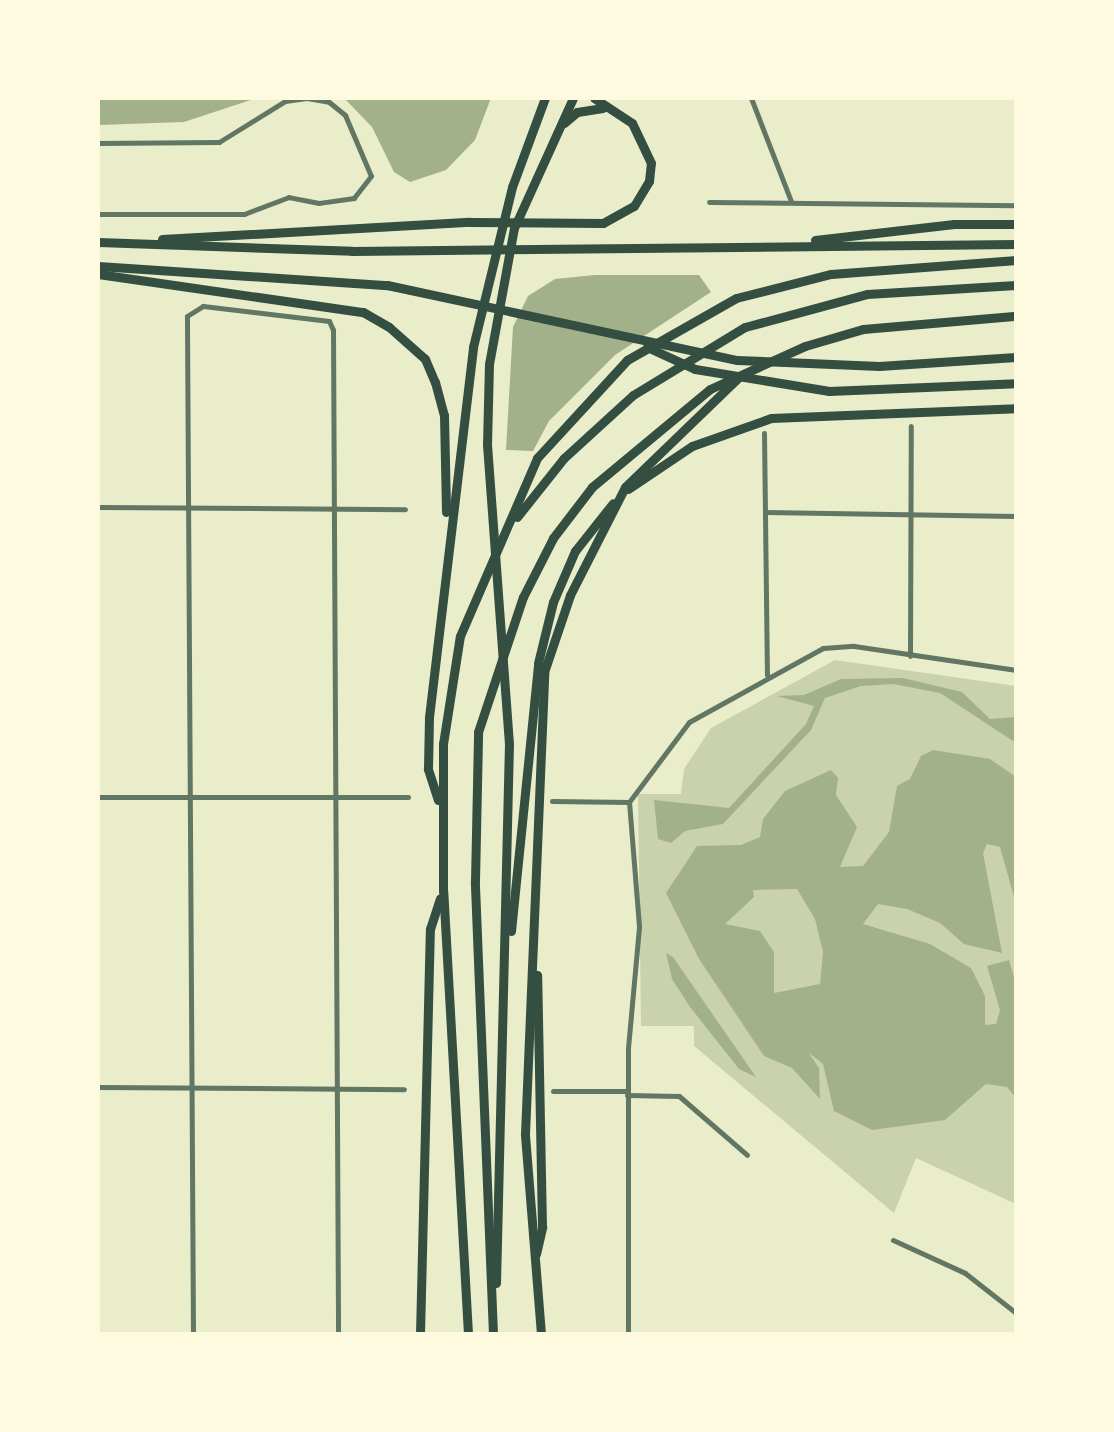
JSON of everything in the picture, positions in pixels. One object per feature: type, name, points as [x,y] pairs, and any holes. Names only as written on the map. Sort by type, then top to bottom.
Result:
[{"type":"highway","points":[[440,594],[479,310],[512,186],[545,98]]},
{"type":"highway","points":[[493,1295],[500,1261],[509,744],[487,445],[490,364],[502,278],[531,180],[573,98]]},
{"type":"highway","points":[[110,242],[470,222],[603,223],[634,206],[645,190],[651,162],[644,138],[594,98]]},
{"type":"highway","points":[[555,132],[577,112],[604,108]]},
{"type":"highway","points":[[757,246],[954,224],[1016,224]]},
{"type":"highway","points":[[98,242],[464,250],[1016,244]]},
{"type":"highway","points":[[468,1334],[440,808],[448,702],[460,636],[537,458],[577,408],[627,360],[687,320],[791,280],[1016,260]]},
{"type":"highway","points":[[98,270],[363,312],[424,359],[444,415],[440,594],[428,769],[440,808]]},
{"type":"highway","points":[[98,270],[328,278],[457,298],[631,340],[808,366],[1016,355]]},
{"type":"highway","points":[[505,534],[564,458],[633,394],[703,346],[791,310],[866,294],[1016,285]]},
{"type":"highway","points":[[493,1334],[474,881],[478,732],[497,660],[553,538],[592,487],[678,410],[745,371],[863,329],[1016,316]]},
{"type":"highway","points":[[631,340],[694,368],[829,391],[1016,383]]},
{"type":"highway","points":[[541,1334],[534,1267],[542,1227],[536,960],[544,672],[570,595],[641,466],[745,371]]},
{"type":"highway","points":[[505,994],[528,747],[549,617],[575,552],[602,512],[692,446],[746,424],[798,414],[1016,408]]},
{"type":"highway","points":[[420,1334],[430,929],[443,892]]},
{"type":"street","points":[[751,98],[791,201]]},
{"type":"street","points":[[98,143],[219,142],[285,101],[329,102],[346,115],[370,163],[366,188],[354,198],[319,203],[289,198],[244,214],[98,214]]},
{"type":"street","points":[[709,202],[1016,205]]},
{"type":"street","points":[[192,1334],[187,316],[194,308],[329,321],[334,508],[338,1334]]},
{"type":"street","points":[[910,656],[911,426]]},
{"type":"street","points":[[764,433],[767,676]]},
{"type":"street","points":[[98,507],[405,509]]},
{"type":"street","points":[[765,512],[1016,516]]},
{"type":"street","points":[[628,1334],[627,1093],[639,926],[629,802],[689,722],[767,676],[835,645],[1016,670]]},
{"type":"street","points":[[98,797],[408,797]]},
{"type":"street","points":[[552,801],[629,802]]},
{"type":"street","points":[[98,1086],[404,1089]]},
{"type":"street","points":[[553,1091],[679,1096],[747,1155]]},
{"type":"street","points":[[892,1240],[964,1272],[1016,1313]]},
{"type":"shaded area","points":[[98,98],[257,98],[184,122],[98,125]]},
{"type":"shaded area","points":[[344,98],[491,98],[475,140],[446,170],[410,182],[394,172],[372,127]]},
{"type":"shaded area","points":[[699,275],[711,292],[615,355],[549,421],[533,451],[506,450],[513,327],[528,296],[555,279]]},
{"type":"shaded area","points":[[835,660],[1016,686],[1016,1204],[916,1158],[894,1213],[694,1046],[694,1026],[641,1026],[638,794],[681,794],[684,769],[711,728]]},
{"type":"shaded area","points":[[903,678],[962,692],[990,719],[1016,717],[1016,743],[940,693],[893,684],[861,686],[825,698],[811,730],[723,824],[685,831],[671,843],[658,839],[654,800],[729,808],[806,724],[814,706],[777,696],[804,695],[841,679]]},
{"type":"shaded area","points":[[933,750],[990,759],[1016,777],[1016,904],[1000,847],[987,844],[983,853],[1002,953],[964,944],[940,923],[907,909],[878,904],[863,924],[930,944],[971,968],[985,996],[985,1025],[996,1024],[1000,1010],[987,966],[1009,960],[1016,984],[1016,1098],[1007,1087],[986,1084],[945,1120],[872,1130],[834,1111],[823,1064],[809,1053],[819,1068],[820,1099],[792,1068],[764,1056],[699,959],[666,893],[697,846],[741,845],[760,837],[763,819],[785,791],[831,770],[838,778],[836,795],[857,827],[840,867],[863,866],[889,832],[897,786],[910,779],[921,756]],"holes":[[[797,889],[815,919],[823,952],[820,984],[774,993],[774,952],[760,931],[725,924],[754,897],[753,890]]]},
{"type":"shaded area","points":[[666,953],[673,957],[756,1077],[739,1069],[690,1007],[672,979]]}]
